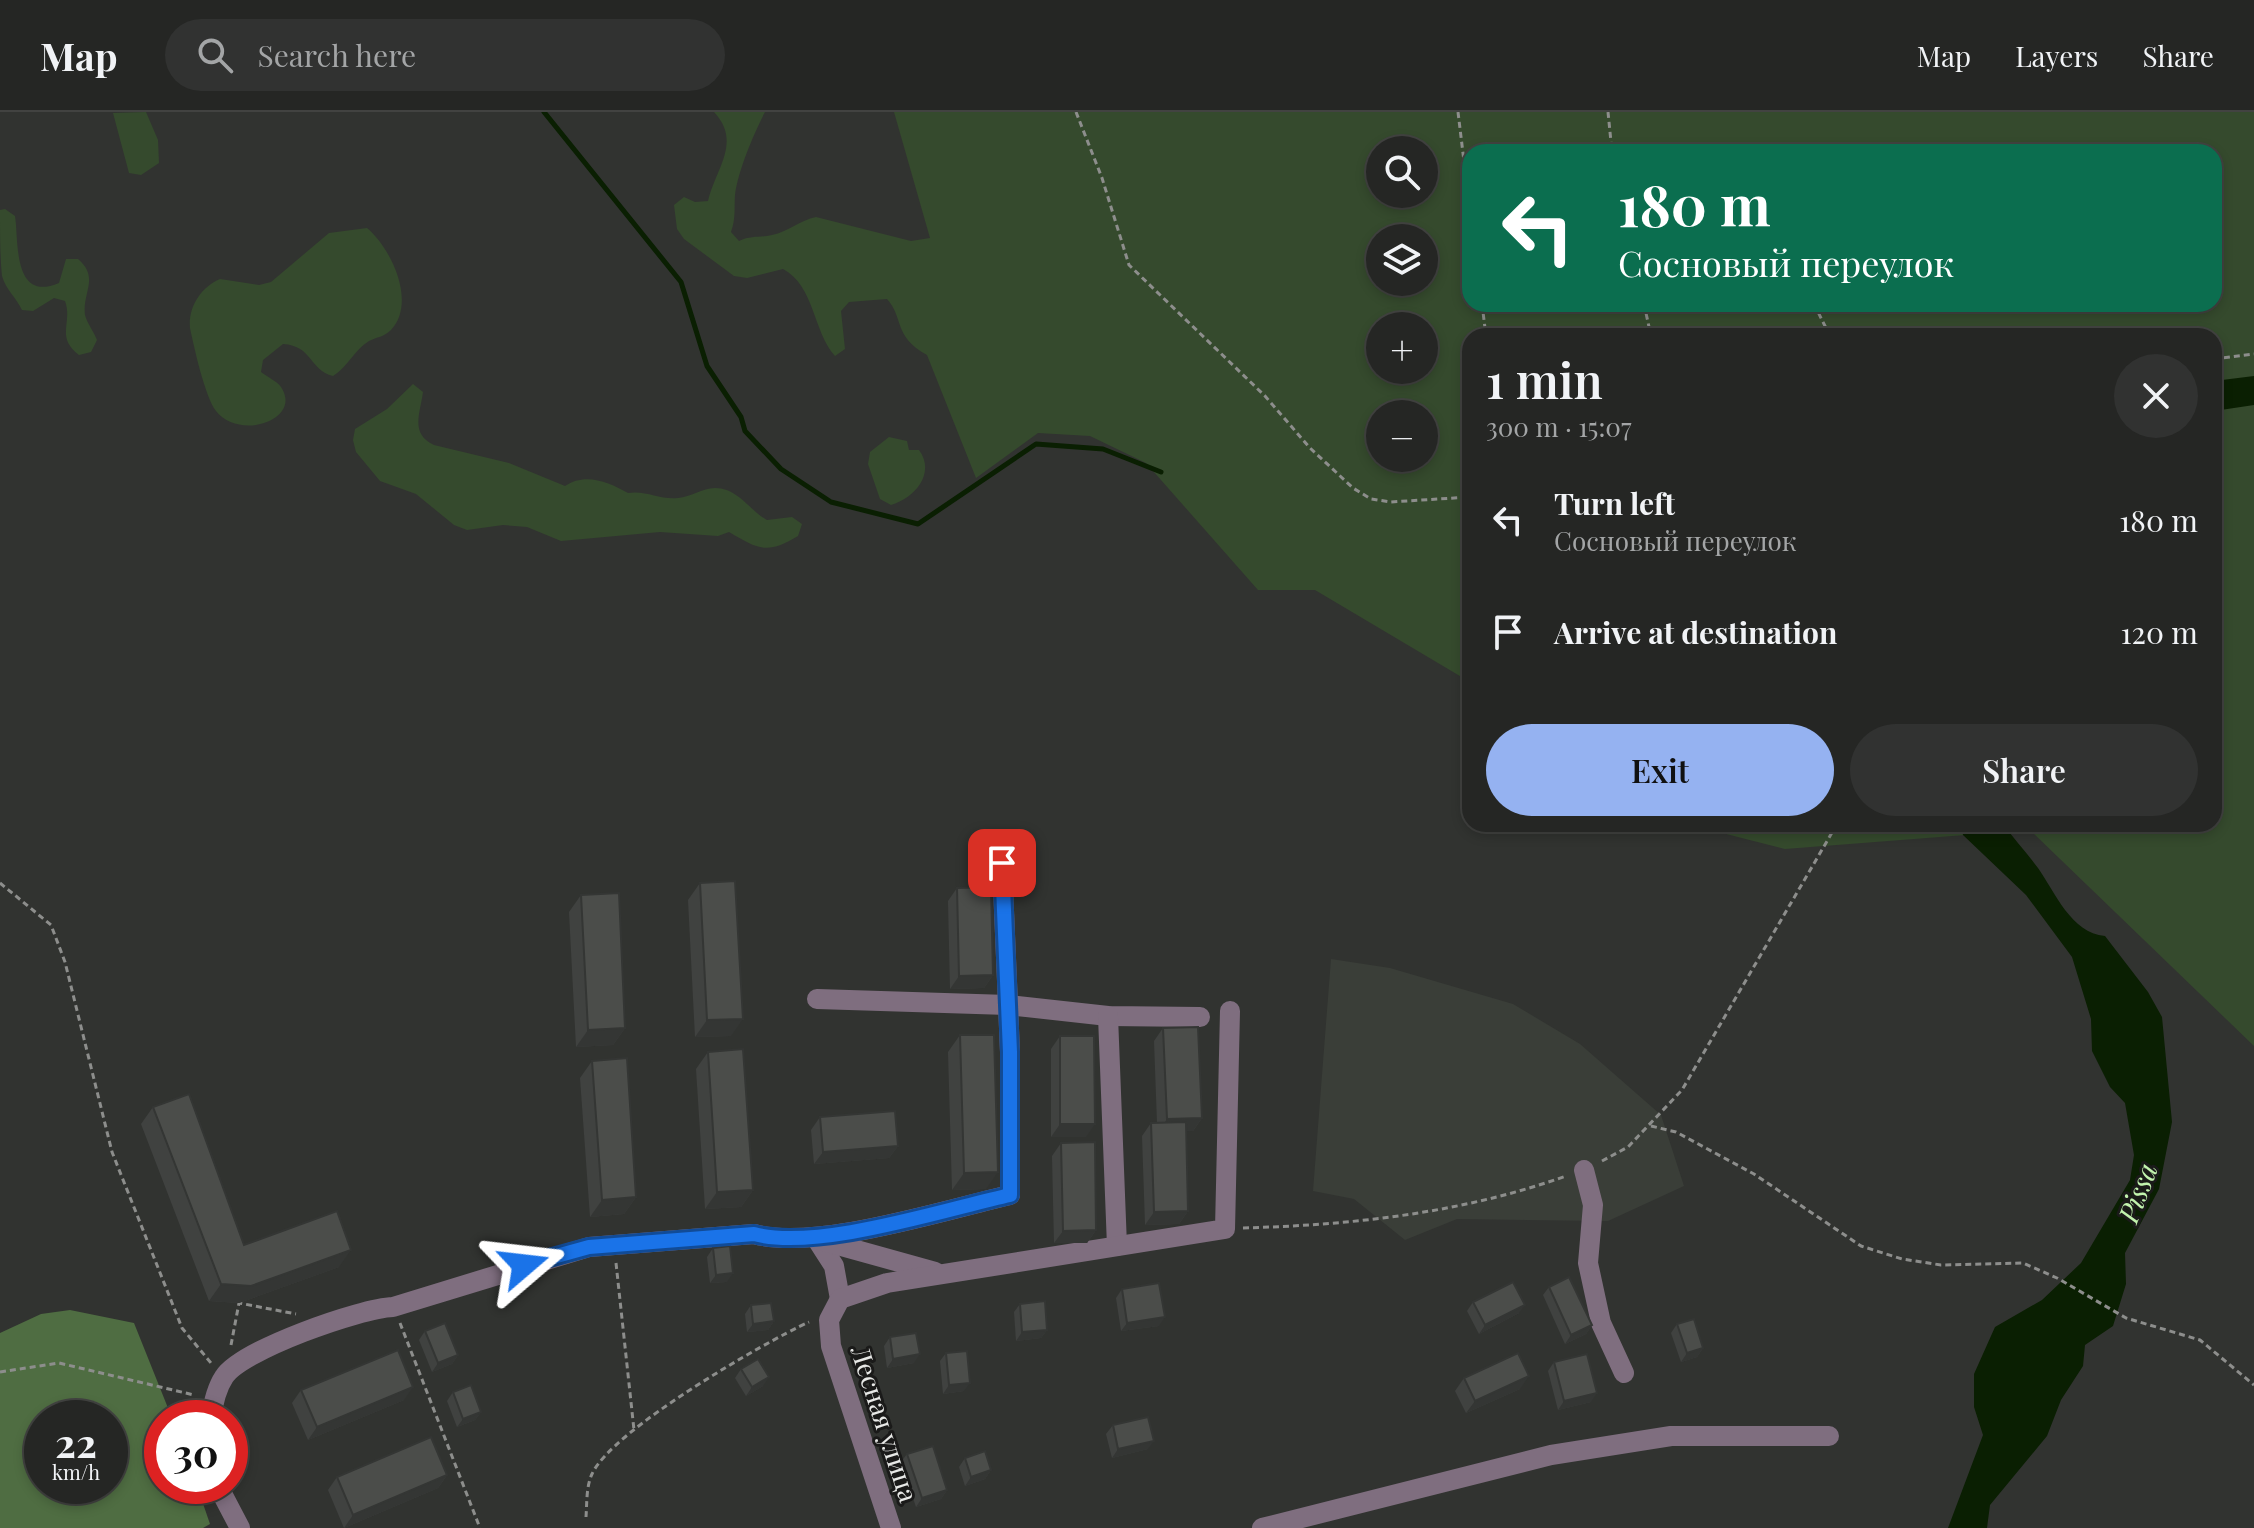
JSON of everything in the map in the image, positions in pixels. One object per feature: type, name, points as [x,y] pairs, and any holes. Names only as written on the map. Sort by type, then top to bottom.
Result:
[{"type":"street","points":[[215,1400],[224,1376],[239,1361],[258,1352],[371,1308],[393,1307],[550,1257],[614,1243],[754,1234],[775,1240],[816,1238],[1010,1195],[1008,1005],[1002,863]]},
{"type":"street","points":[[817,999],[1008,1005],[1108,1016],[1200,1017]]},
{"type":"street","points":[[816,1238],[834,1266],[840,1299],[887,1283],[1225,1229],[1230,1011]]},
{"type":"street","points":[[1108,1016],[1117,1246]]},
{"type":"street","points":[[1584,1170],[1593,1205],[1588,1263],[1601,1323],[1624,1373]]},
{"type":"street","points":[[816,1238],[942,1274]]},
{"type":"street","name":"Лесная улица","points":[[840,1299],[829,1320],[831,1346],[891,1528]]},
{"type":"street","points":[[1262,1528],[1551,1455],[1671,1436],[1829,1436]]},
{"type":"street","points":[[227,1504],[240,1528]]},
{"type":"path","points":[[1076,112],[1102,178],[1129,265],[1265,396],[1310,448],[1353,488],[1371,499],[1391,502],[1462,498]]},
{"type":"path","points":[[1458,112],[1462,145]]},
{"type":"path","points":[[1608,112],[1611,144]]},
{"type":"path","points":[[2222,358],[2254,354]]},
{"type":"path","points":[[1225,1229],[1306,1226],[1406,1216],[1516,1193],[1584,1170],[1628,1147],[1682,1090],[1832,832]]},
{"type":"path","points":[[0,883],[51,925],[65,962],[112,1152],[182,1328],[224,1376]]},
{"type":"path","points":[[1650,1126],[1676,1132],[1754,1174],[1861,1246],[1902,1259],[1941,1265],[2023,1263],[2057,1278],[2126,1318],[2200,1340],[2254,1385]]},
{"type":"path","points":[[614,1243],[634,1430]]},
{"type":"path","points":[[224,1376],[239,1303],[335,1322]]},
{"type":"path","points":[[393,1307],[480,1528]]},
{"type":"path","points":[[586,1517],[592,1474],[634,1430],[758,1346],[809,1322],[829,1320]]},
{"type":"path","points":[[0,1372],[59,1363],[182,1400]]},
{"type":"shaded area","points":[[146,112],[158,140],[159,163],[141,175],[129,173],[113,113]]},
{"type":"shaded area","points":[[714,112],[765,112],[747,152],[737,185],[731,232],[739,241],[778,233],[816,217],[911,241],[930,238],[894,112],[2254,112],[2254,1046],[2032,832],[2222,832],[2222,328],[1462,328],[1462,677],[1315,590],[1258,590],[1146,463],[1090,436],[1038,433],[976,478],[927,355],[904,334],[887,299],[849,302],[841,311],[845,349],[835,356],[822,335],[802,286],[794,277],[783,269],[747,278],[734,276],[684,239],[677,229],[674,205],[684,197],[695,202],[708,201],[727,145],[722,123]]},
{"type":"shaded area","points":[[5,209],[15,216],[21,266],[25,277],[33,284],[44,287],[59,283],[66,259],[78,259],[84,266],[89,279],[85,315],[97,340],[91,352],[79,355],[68,342],[65,301],[54,298],[33,311],[22,310],[6,285],[2,276],[0,235],[0,210]]},
{"type":"shaded area","points":[[367,228],[385,248],[398,276],[402,305],[391,330],[369,341],[333,376],[319,369],[300,349],[283,344],[263,360],[261,372],[281,387],[285,399],[283,409],[265,423],[239,425],[226,420],[212,404],[194,347],[190,320],[197,299],[207,287],[220,279],[259,285],[271,282],[329,233]]},
{"type":"shaded area","points":[[413,384],[423,392],[419,429],[434,445],[509,463],[565,486],[589,479],[605,482],[628,493],[671,498],[710,488],[723,489],[737,495],[767,520],[792,517],[802,524],[798,536],[778,546],[763,548],[729,532],[718,536],[660,532],[561,541],[527,527],[503,525],[467,530],[454,525],[416,494],[380,481],[356,452],[353,440],[355,429],[387,409]]},
{"type":"shaded area","points":[[889,437],[907,441],[909,450],[919,450],[925,467],[924,476],[915,491],[891,505],[880,499],[868,464],[870,452]]},
{"type":"shaded area","points":[[1718,832],[2004,832],[1785,849]]},
{"type":"shaded area","points":[[1331,959],[1390,968],[1513,1004],[1580,1044],[1661,1115],[1684,1186],[1608,1221],[1457,1219],[1405,1240],[1354,1199],[1313,1191]]},
{"type":"shaded area","points":[[70,1310],[134,1323],[165,1400],[144,1400],[144,1504],[203,1504],[210,1524],[203,1528],[0,1528],[0,1333],[41,1314]]},
{"type":"water","points":[[2254,376],[2254,405],[2222,410],[2222,380]]},
{"type":"water","name":"Pissa","points":[[1962,832],[2009,832],[2038,868],[2065,910],[2083,927],[2105,936],[2148,992],[2162,1017],[2172,1122],[2159,1189],[2125,1253],[2126,1284],[2113,1326],[2085,1345],[2083,1366],[2061,1400],[2047,1436],[1990,1505],[1987,1528],[1948,1528],[1983,1435],[1974,1407],[1974,1374],[1995,1327],[2042,1300],[2081,1263],[2130,1180],[2134,1155],[2125,1103],[2110,1087],[2092,1051],[2091,1019],[2072,957],[2026,895]]},
{"type":"building","points":[[735,881],[743,1019],[707,1020],[700,883]]},
{"type":"building","points":[[991,887],[993,975],[959,976],[957,888]]},
{"type":"building","points":[[619,893],[625,1028],[588,1030],[581,895]]},
{"type":"building","points":[[1198,1027],[1202,1118],[1167,1119],[1163,1028]]},
{"type":"building","points":[[960,1035],[994,1035],[998,1172],[964,1173]]},
{"type":"building","points":[[1060,1036],[1094,1036],[1095,1124],[1060,1124]]},
{"type":"building","points":[[743,1049],[753,1190],[717,1192],[708,1052]]},
{"type":"building","points":[[627,1058],[636,1197],[602,1200],[592,1061]]},
{"type":"building","points":[[189,1094],[244,1245],[337,1211],[351,1250],[251,1286],[221,1284],[153,1107]]},
{"type":"building","points":[[895,1111],[898,1146],[823,1152],[820,1117]]},
{"type":"building","points":[[1186,1122],[1188,1211],[1154,1212],[1151,1123]]},
{"type":"building","points":[[1095,1142],[1096,1230],[1063,1231],[1061,1143]]},
{"type":"building","points":[[730,1246],[733,1273],[716,1275],[713,1248]]},
{"type":"building","points":[[1569,1277],[1592,1325],[1571,1335],[1549,1287]]},
{"type":"building","points":[[1513,1282],[1525,1305],[1485,1325],[1473,1302]]},
{"type":"building","points":[[1159,1283],[1165,1317],[1127,1323],[1122,1289]]},
{"type":"building","points":[[1045,1301],[1047,1330],[1022,1332],[1020,1304]]},
{"type":"building","points":[[771,1303],[774,1321],[753,1324],[751,1305]]},
{"type":"building","points":[[1694,1319],[1703,1348],[1687,1353],[1677,1324]]},
{"type":"building","points":[[445,1323],[458,1355],[438,1363],[425,1331]]},
{"type":"building","points":[[916,1333],[920,1354],[893,1359],[890,1337]]},
{"type":"building","points":[[398,1350],[413,1387],[317,1427],[301,1390]]},
{"type":"building","points":[[967,1351],[970,1383],[949,1385],[946,1353]]},
{"type":"building","points":[[1518,1353],[1529,1376],[1475,1401],[1464,1378]]},
{"type":"building","points":[[1587,1354],[1597,1393],[1564,1401],[1554,1362]]},
{"type":"building","points":[[758,1359],[769,1377],[752,1387],[741,1369]]},
{"type":"building","points":[[471,1385],[481,1412],[463,1419],[453,1392]]},
{"type":"building","points":[[1148,1417],[1154,1441],[1118,1449],[1113,1425]]},
{"type":"building","points":[[431,1437],[447,1475],[353,1515],[337,1477]]},
{"type":"building","points":[[933,1446],[947,1490],[922,1498],[907,1454]]},
{"type":"building","points":[[985,1451],[991,1470],[971,1477],[965,1458]]},
{"type":"waterway","points":[[544,112],[681,282],[707,366],[741,417],[745,431],[781,469],[831,502],[918,524],[1036,444],[1103,449],[1161,472]]},
{"type":"route","points":[[524,1265],[614,1243],[754,1234],[775,1240],[816,1238],[1010,1195],[1010,1052],[1002,863]]}]
